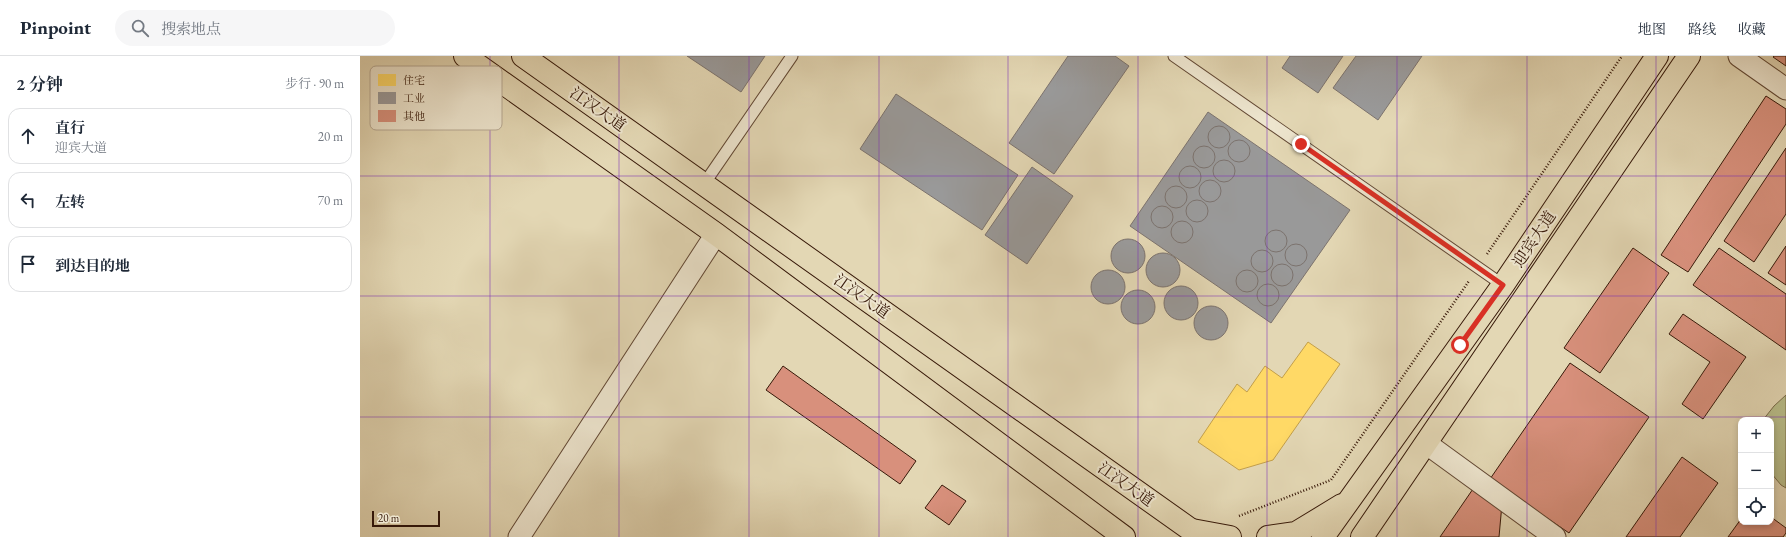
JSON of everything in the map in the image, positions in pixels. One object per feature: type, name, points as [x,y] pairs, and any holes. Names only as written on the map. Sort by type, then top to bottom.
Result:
[{"type":"main road","name":"江汉大道","points":[[465,56],[479,66]]},
{"type":"main road","name":"江汉大道","points":[[523,56],[1196,534]]},
{"type":"main road","name":"迎宾大道","points":[[1324,537],[1503,285],[1657,56]]},
{"type":"main road","name":"迎宾大道","points":[[1365,535],[1690,56]]},
{"type":"main road","name":"江汉大道","points":[[502,82],[716,234],[1124,537]]},
{"type":"main road","points":[[1268,537],[1296,533],[1349,500]]},
{"type":"main road","points":[[1196,534],[1233,527]]},
{"type":"street","points":[[1738,56],[1786,89]]},
{"type":"street","points":[[519,537],[716,234]]},
{"type":"street","points":[[1427,444],[1556,537]]},
{"type":"lane","points":[[704,184],[792,56]]},
{"type":"lane","points":[[1174,56],[1503,285]]},
{"type":"path","points":[[1233,527],[1331,480],[1622,56]]},
{"type":"green space","points":[[1786,395],[1786,488],[1781,485],[1774,477],[1774,417],[1765,417],[1774,406]]},
{"type":"building: 住宅","points":[[1308,342],[1340,364],[1273,460],[1239,470],[1198,442],[1237,384],[1247,392],[1265,366],[1282,378]]},
{"type":"building: 工业","points":[[687,56],[765,56],[741,92]]},
{"type":"building: 工业","points":[[1068,56],[1115,56],[1129,66],[1054,174],[1009,143]]},
{"type":"building: 工业","points":[[1290,56],[1343,56],[1318,93],[1282,68]]},
{"type":"building: 工业","points":[[1356,56],[1422,56],[1378,120],[1333,88]]},
{"type":"building: 工业","points":[[896,94],[1018,175],[982,230],[860,149]]},
{"type":"building: 工业","points":[[1208,112],[1350,210],[1271,323],[1130,226]]},
{"type":"building: 工业","points":[[1219,126],[1227,129],[1230,137],[1227,145],[1219,148],[1211,145],[1208,137],[1211,129]]},
{"type":"building: 工业","points":[[1239,140],[1247,143],[1250,151],[1247,159],[1239,162],[1231,159],[1228,151],[1231,143]]},
{"type":"building: 工业","points":[[1204,146],[1212,149],[1215,157],[1212,165],[1204,168],[1196,165],[1193,157],[1196,149]]},
{"type":"building: 工业","points":[[1224,160],[1232,163],[1235,171],[1232,179],[1224,182],[1216,179],[1213,171],[1216,163]]},
{"type":"building: 工业","points":[[1190,166],[1198,169],[1201,177],[1198,185],[1190,188],[1182,185],[1179,177],[1182,169]]},
{"type":"building: 工业","points":[[1032,167],[1073,196],[1027,264],[985,235]]},
{"type":"building: 工业","points":[[1210,180],[1218,183],[1221,191],[1218,199],[1210,202],[1202,199],[1199,191],[1202,183]]},
{"type":"building: 工业","points":[[1176,186],[1184,189],[1187,197],[1184,205],[1176,208],[1168,205],[1165,197],[1168,189]]},
{"type":"building: 工业","points":[[1197,200],[1205,203],[1208,211],[1205,219],[1197,222],[1189,219],[1186,211],[1189,203]]},
{"type":"building: 工业","points":[[1162,206],[1170,209],[1173,217],[1170,225],[1162,228],[1154,225],[1151,217],[1154,209]]},
{"type":"building: 工业","points":[[1182,221],[1190,224],[1193,232],[1190,240],[1182,243],[1174,240],[1171,232],[1174,224]]},
{"type":"building: 工业","points":[[1276,230],[1284,233],[1287,241],[1284,249],[1276,252],[1268,249],[1265,241],[1268,233]]},
{"type":"building: 工业","points":[[1125,239],[1131,239],[1135,240],[1142,246],[1145,256],[1144,263],[1138,270],[1131,273],[1125,273],[1121,272],[1114,266],[1111,259],[1111,253],[1112,249],[1118,242]]},
{"type":"building: 工业","points":[[1296,244],[1304,247],[1307,255],[1304,263],[1296,266],[1288,263],[1285,255],[1288,247]]},
{"type":"building: 工业","points":[[1262,250],[1270,253],[1273,261],[1270,269],[1262,272],[1254,269],[1251,261],[1254,253]]},
{"type":"building: 工业","points":[[1160,253],[1166,253],[1170,254],[1177,260],[1180,270],[1179,277],[1173,284],[1166,287],[1160,287],[1156,286],[1149,280],[1146,273],[1146,267],[1147,263],[1153,256]]},
{"type":"building: 工业","points":[[1282,264],[1290,267],[1293,275],[1290,283],[1282,286],[1274,283],[1271,275],[1274,267]]},
{"type":"building: 工业","points":[[1105,270],[1111,270],[1115,271],[1122,277],[1125,287],[1124,294],[1118,301],[1111,304],[1105,304],[1101,303],[1094,297],[1091,290],[1091,284],[1092,280],[1098,273]]},
{"type":"building: 工业","points":[[1247,270],[1255,273],[1258,281],[1255,289],[1247,292],[1239,289],[1236,281],[1239,273]]},
{"type":"building: 工业","points":[[1268,284],[1276,287],[1279,295],[1276,303],[1268,306],[1260,303],[1257,295],[1260,287]]},
{"type":"building: 工业","points":[[1178,286],[1184,286],[1188,287],[1195,293],[1198,303],[1197,310],[1191,317],[1184,320],[1178,320],[1174,319],[1167,313],[1164,306],[1164,300],[1165,296],[1171,289]]},
{"type":"building: 工业","points":[[1135,290],[1141,290],[1145,291],[1152,297],[1155,307],[1154,314],[1148,321],[1141,324],[1135,324],[1131,323],[1124,317],[1121,310],[1121,304],[1122,300],[1128,293]]},
{"type":"building: 工业","points":[[1208,306],[1214,306],[1218,307],[1225,313],[1228,323],[1227,330],[1221,337],[1214,340],[1208,340],[1204,339],[1197,333],[1194,326],[1194,320],[1195,316],[1201,309]]},
{"type":"building: 其他","points":[[1786,56],[1786,66],[1773,57]]},
{"type":"building: 其他","points":[[1766,96],[1786,109],[1786,124],[1688,272],[1661,255]]},
{"type":"building: 其他","points":[[1786,148],[1786,214],[1754,262],[1724,241]]},
{"type":"building: 其他","points":[[1786,246],[1786,285],[1768,273]]},
{"type":"building: 其他","points":[[1633,248],[1669,273],[1600,373],[1564,348]]},
{"type":"building: 其他","points":[[1719,248],[1786,294],[1786,350],[1693,285]]},
{"type":"building: 其他","points":[[1683,314],[1746,357],[1703,419],[1682,404],[1710,362],[1669,334]]},
{"type":"building: 其他","points":[[1570,363],[1649,417],[1569,533],[1490,479]]},
{"type":"building: 其他","points":[[783,366],[916,461],[900,484],[766,390]]},
{"type":"building: 其他","points":[[1682,457],[1718,483],[1680,537],[1626,537]]},
{"type":"building: 其他","points":[[942,485],[966,501],[949,525],[925,508]]},
{"type":"building: 其他","points":[[1475,486],[1502,504],[1499,537],[1440,537]]},
{"type":"building: 其他","points":[[1774,519],[1786,528],[1786,533],[1783,537],[1728,537],[1738,523],[1738,525],[1774,525]]},
{"type":"route","points":[[1301,144],[1503,285],[1460,345]]}]
